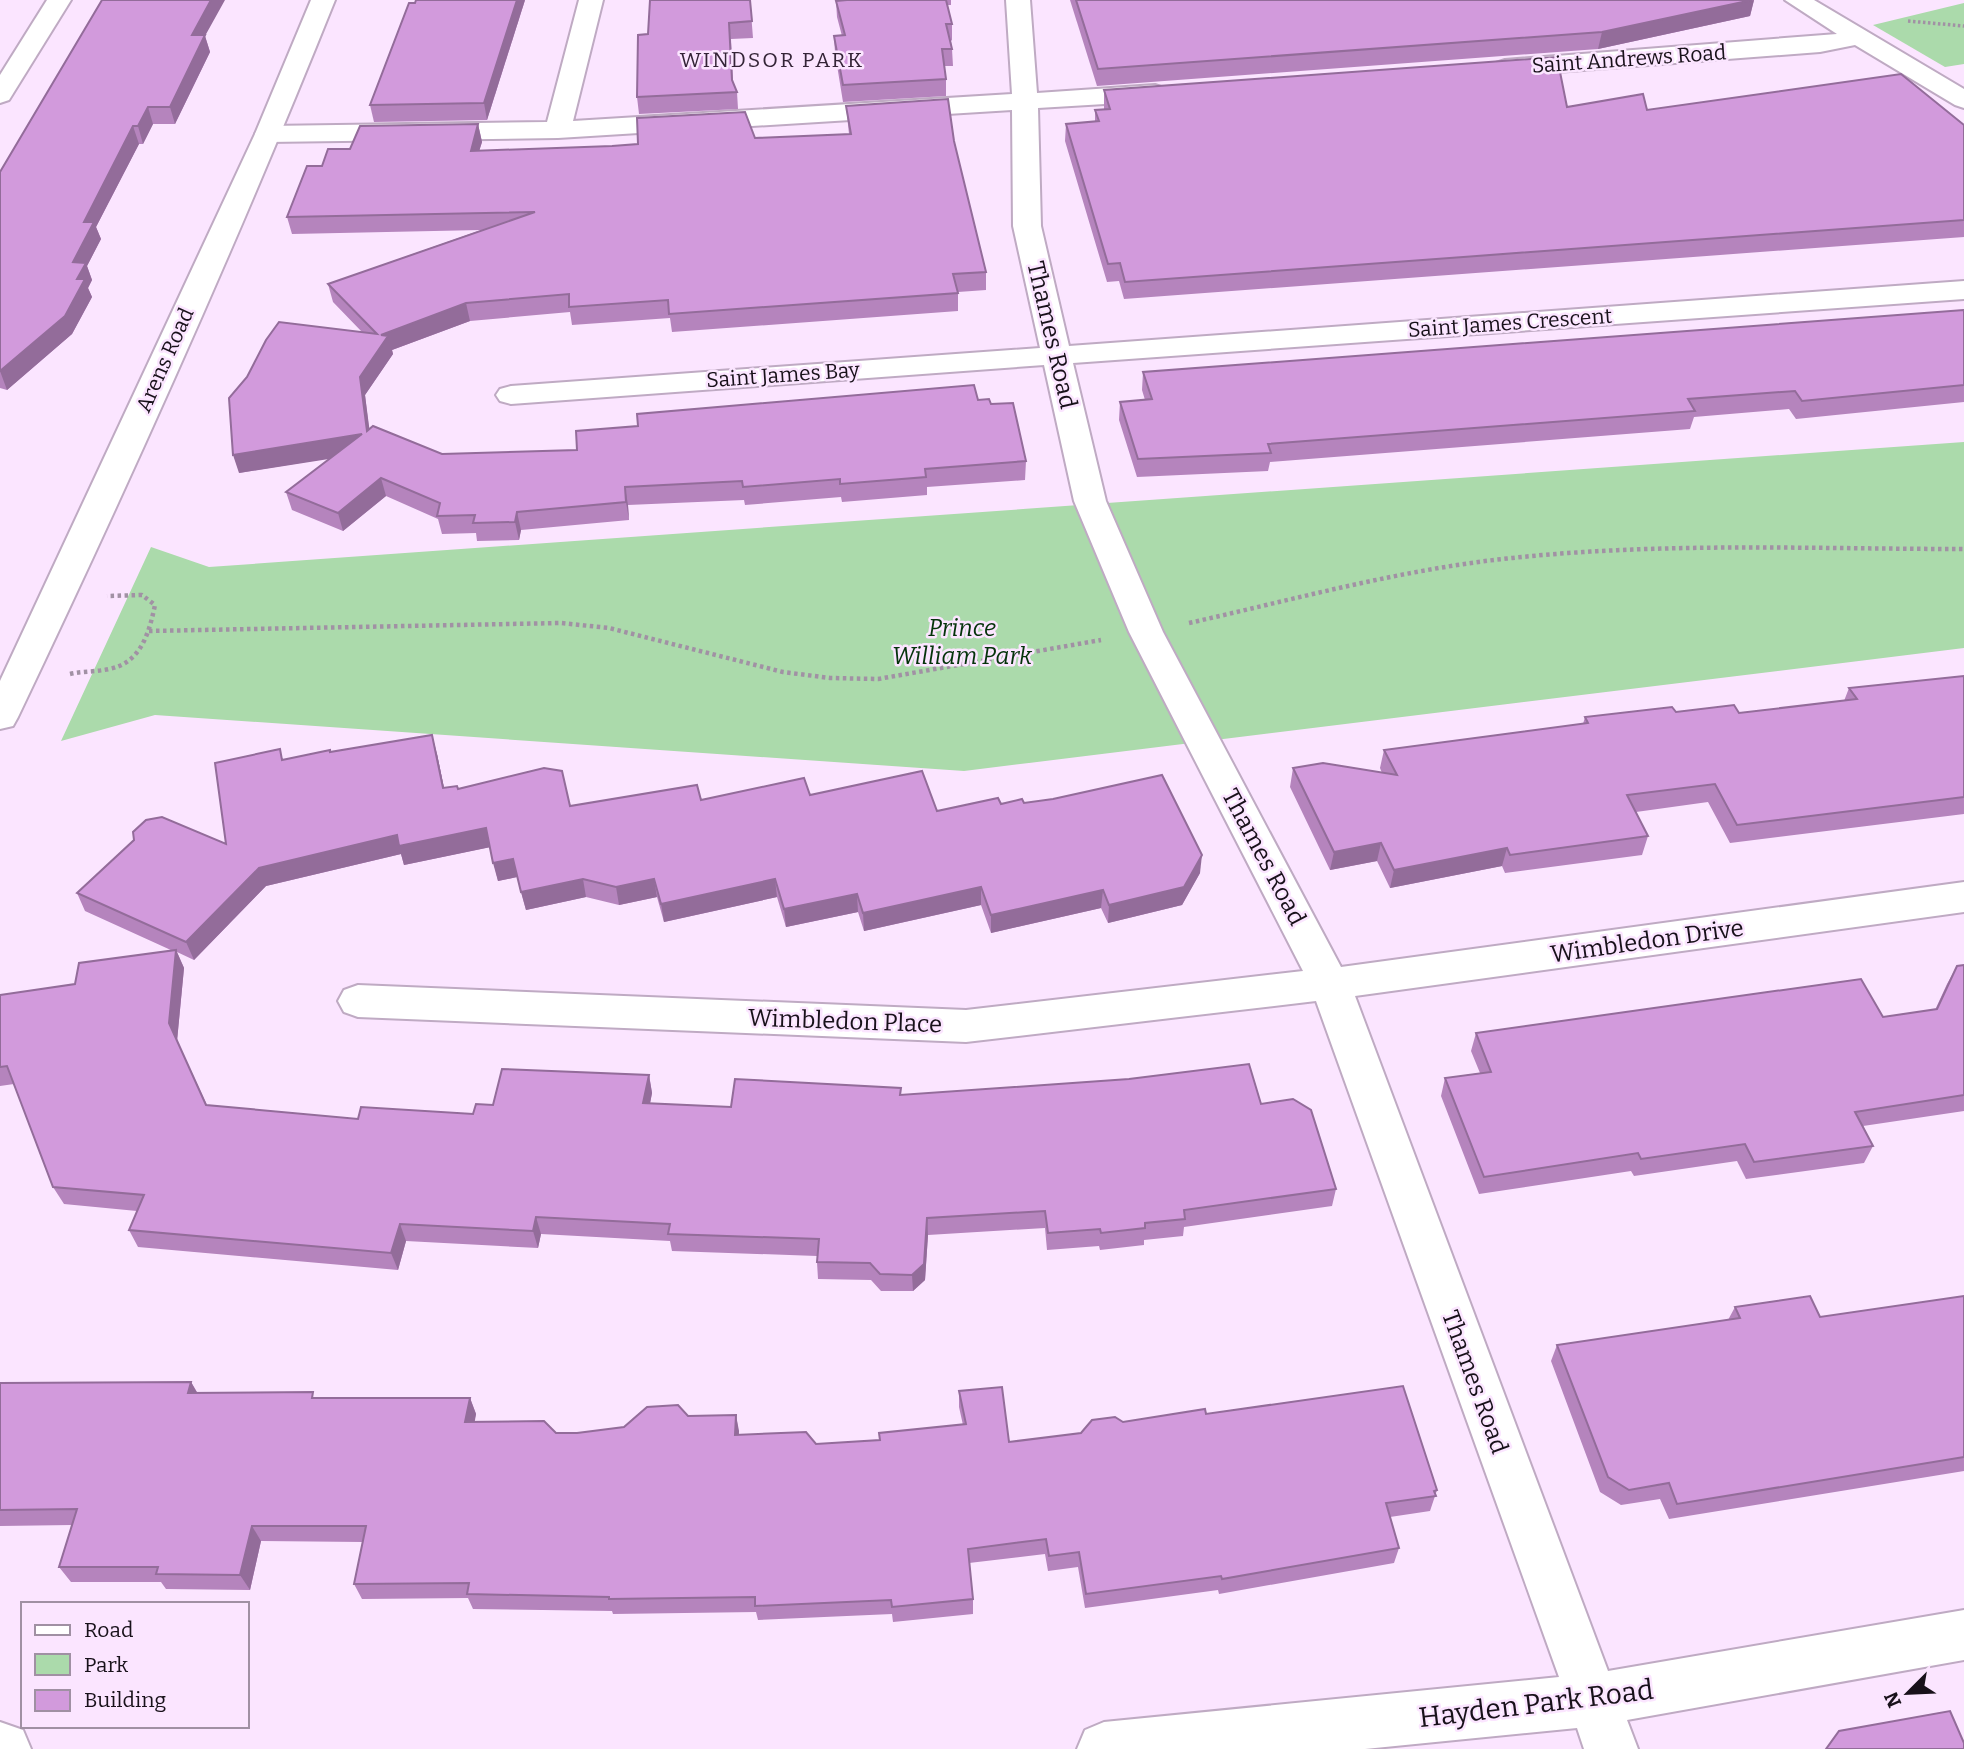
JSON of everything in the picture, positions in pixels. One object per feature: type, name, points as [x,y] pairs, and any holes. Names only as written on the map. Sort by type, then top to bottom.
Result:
[{"type":"street","points":[[0,95],[59,0]]},
{"type":"street","name":"Arens Road","points":[[7,691],[53,608],[268,134],[323,0]]},
{"type":"street","points":[[558,130],[592,0]]},
{"type":"street","name":"Thames Road","points":[[1018,0],[1025,102],[1027,226],[1090,501],[1146,632],[1330,984],[1611,1749]]},
{"type":"street","points":[[1797,0],[1964,100]]},
{"type":"street","name":"Saint Andrews Road","points":[[1485,69],[1820,45],[1858,37]]},
{"type":"street","points":[[268,134],[558,130],[1179,91]]},
{"type":"street","name":"Saint James Crescent","points":[[1056,356],[1964,290]]},
{"type":"street","name":"Saint James Bay","points":[[510,394],[1056,356]]},
{"type":"street","name":"Wimbledon Drive","points":[[1330,984],[1964,897]]},
{"type":"street","name":"Wimbledon Place","points":[[358,1001],[966,1026],[1330,984]]},
{"type":"street","name":"Hayden Park Road","points":[[1104,1749],[1591,1700],[1964,1635]]},
{"type":"path","points":[[149,631],[561,623],[609,628],[783,672],[878,679],[1146,632],[1403,575],[1510,558],[1616,548],[1964,550]]},
{"type":"path","points":[[7,691],[85,670],[114,668],[139,654],[149,631],[155,606],[142,595],[117,593],[53,608]]},
{"type":"green space","points":[[1964,3],[1964,64],[1945,67],[1873,25]]},
{"type":"green space","name":"Prince William Park","points":[[1964,442],[1964,648],[964,771],[155,715],[61,741],[151,547],[209,567]]},
{"type":"building","points":[[102,0],[211,0],[192,35],[205,35],[170,107],[148,107],[138,126],[133,126],[84,222],[94,222],[73,262],[86,263],[77,279],[85,279],[65,316],[0,371],[0,172]]},
{"type":"building","points":[[416,0],[517,0],[484,103],[370,105],[409,3],[415,3]]},
{"type":"building","points":[[650,0],[750,0],[752,21],[729,23],[732,80],[737,92],[637,97],[638,35],[648,34]]},
{"type":"building","points":[[946,0],[952,24],[946,24],[952,49],[942,49],[946,79],[843,85],[834,36],[845,35],[836,1]]},
{"type":"building","points":[[1076,0],[1752,0],[1602,32],[1098,69]]},
{"type":"building","points":[[1557,57],[1567,107],[1643,94],[1647,110],[1901,74],[1964,125],[1964,220],[1125,282],[1120,263],[1108,264],[1066,124],[1099,121],[1095,110],[1110,109],[1104,90]]},
{"type":"building","points":[[948,99],[954,141],[986,272],[953,274],[958,293],[669,314],[668,300],[569,307],[569,294],[466,303],[381,335],[388,336],[360,377],[367,431],[373,426],[442,454],[577,450],[576,431],[638,426],[637,414],[974,385],[978,400],[989,399],[991,404],[1013,403],[1026,461],[925,469],[926,477],[840,484],[840,479],[743,487],[742,481],[625,487],[626,502],[517,512],[515,522],[473,523],[475,515],[437,516],[440,503],[381,478],[338,513],[286,492],[362,434],[233,455],[229,398],[247,377],[266,340],[279,322],[377,334],[328,284],[535,212],[287,217],[307,166],[322,166],[328,149],[350,149],[360,126],[478,124],[471,151],[612,146],[638,144],[637,118],[745,112],[755,138],[851,134],[846,106]]},
{"type":"building","points":[[1964,310],[1964,385],[1802,401],[1795,391],[1688,399],[1695,411],[1268,444],[1271,453],[1138,459],[1120,402],[1152,399],[1143,372]]},
{"type":"building","points":[[1964,676],[1964,797],[1737,825],[1715,784],[1627,795],[1648,836],[1510,855],[1507,848],[1394,870],[1381,843],[1334,852],[1293,768],[1323,763],[1397,775],[1384,750],[1588,723],[1585,717],[1672,707],[1676,712],[1734,705],[1739,713],[1857,699],[1849,688]]},
{"type":"building","points":[[432,735],[443,788],[457,786],[458,789],[544,768],[562,771],[570,806],[697,785],[701,800],[804,778],[810,795],[922,771],[937,811],[998,798],[1001,804],[1022,799],[1024,803],[1053,799],[1162,775],[1202,855],[1184,887],[1109,905],[1103,890],[991,915],[981,887],[863,913],[857,894],[784,909],[775,879],[661,904],[654,879],[616,887],[583,879],[521,892],[513,859],[493,863],[486,828],[399,846],[397,835],[259,868],[186,942],[77,893],[134,840],[133,832],[146,820],[162,817],[226,844],[215,763],[280,749],[282,760]]},
{"type":"building","points":[[176,950],[169,1023],[206,1105],[358,1119],[361,1107],[473,1114],[476,1104],[493,1105],[502,1069],[649,1075],[643,1103],[731,1107],[735,1079],[901,1088],[900,1095],[1129,1079],[1249,1064],[1261,1104],[1293,1099],[1311,1110],[1336,1189],[1184,1210],[1185,1219],[1145,1223],[1145,1228],[1101,1233],[1100,1229],[1048,1233],[1045,1211],[927,1218],[924,1264],[912,1275],[880,1274],[870,1263],[817,1262],[819,1239],[668,1234],[670,1224],[536,1217],[533,1231],[400,1224],[391,1253],[129,1230],[144,1195],[53,1187],[7,1066],[0,1067],[0,995],[75,984],[79,963]]},
{"type":"building","points":[[1964,965],[1964,1095],[1855,1112],[1873,1146],[1754,1162],[1745,1144],[1641,1159],[1638,1153],[1484,1177],[1445,1078],[1491,1072],[1476,1033],[1861,979],[1883,1017],[1937,1009],[1957,966]]},
{"type":"building","points":[[1810,1296],[1820,1317],[1964,1296],[1964,1457],[1677,1504],[1669,1483],[1629,1490],[1608,1477],[1557,1345],[1740,1318],[1735,1307]]},
{"type":"building","points":[[191,1382],[188,1393],[313,1392],[312,1398],[470,1398],[465,1422],[544,1421],[556,1433],[624,1427],[647,1407],[678,1405],[688,1416],[736,1415],[735,1435],[806,1432],[816,1444],[880,1440],[879,1433],[966,1424],[959,1391],[1002,1387],[1009,1442],[1081,1433],[1092,1420],[1115,1417],[1123,1422],[1205,1409],[1206,1414],[1403,1386],[1437,1490],[1434,1491],[1436,1496],[1386,1503],[1399,1548],[1222,1579],[1221,1576],[1086,1594],[1079,1552],[1049,1556],[1046,1539],[968,1549],[973,1599],[892,1607],[891,1600],[755,1606],[755,1597],[609,1599],[467,1594],[469,1583],[354,1584],[366,1526],[252,1526],[240,1575],[156,1574],[158,1567],[59,1567],[77,1509],[0,1510],[0,1383]]},
{"type":"building","points":[[1950,1711],[1964,1749],[1826,1749],[1839,1731]]},
{"type":"district","name":"WINDSOR PARK","points":[[772,60]]}]
